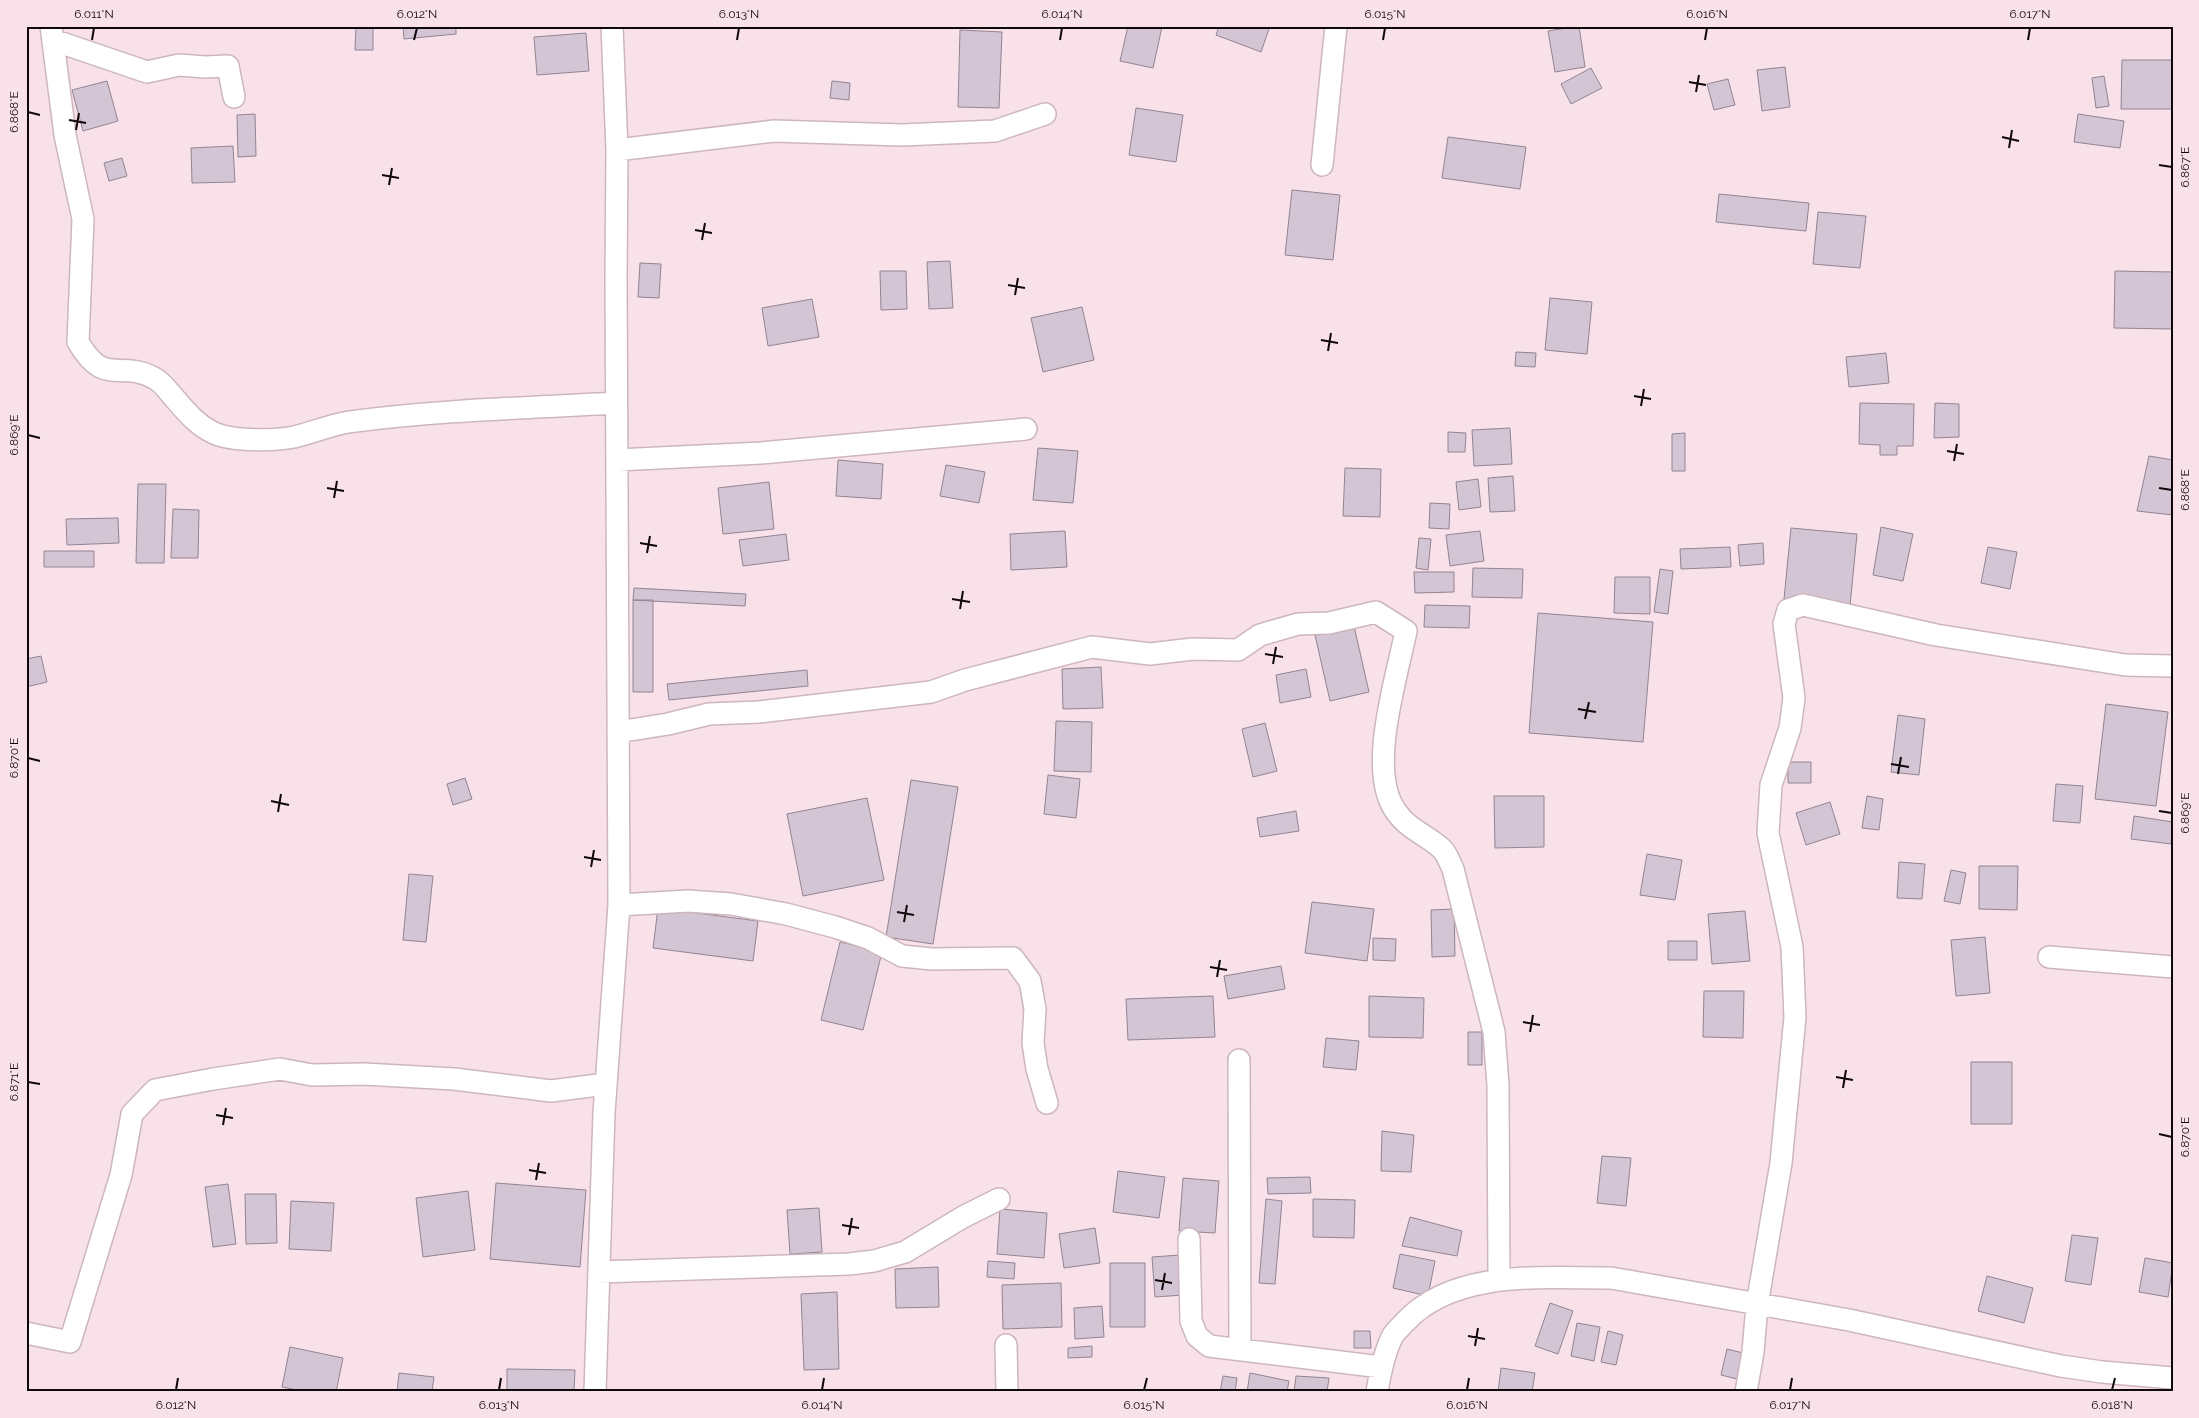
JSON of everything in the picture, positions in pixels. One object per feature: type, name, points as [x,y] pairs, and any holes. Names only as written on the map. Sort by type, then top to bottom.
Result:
[{"type":"street","points":[[595,1392],[606,1084],[619,905],[616,460],[617,150],[612,26]]},
{"type":"street","points":[[1322,166],[1336,26]]},
{"type":"street","points":[[234,96],[228,66],[204,67],[179,64],[147,72],[52,33],[65,135],[82,219],[78,342],[85,355],[96,367],[108,370],[140,372],[156,379],[196,422],[218,435],[256,440],[293,437],[347,423],[419,415],[616,403]]},
{"type":"street","points":[[617,150],[774,131],[902,136],[995,131],[1044,114]]},
{"type":"street","points":[[616,460],[770,452],[1026,429]]},
{"type":"street","points":[[1746,1392],[1753,1352],[1757,1305],[1781,1163],[1795,1017],[1792,947],[1768,834],[1771,786],[1790,728],[1794,698],[1784,624],[1788,610],[1803,605],[1936,635],[2125,665],[2173,666]]},
{"type":"street","points":[[618,732],[668,724],[709,714],[759,712],[931,692],[965,680],[1092,647],[1150,654],[1194,649],[1238,650],[1260,635],[1298,624],[1328,622],[1376,612],[1406,631],[1383,742],[1384,782],[1394,810],[1410,828],[1442,850],[1453,869],[1494,1032],[1498,1085],[1500,1280]]},
{"type":"street","points":[[619,905],[688,901],[731,904],[786,914],[835,927],[868,938],[902,956],[932,959],[1013,958],[1030,981],[1035,1009],[1033,1043],[1037,1069],[1047,1103]]},
{"type":"street","points":[[2049,957],[2173,967]]},
{"type":"street","points":[[1239,1060],[1240,1349]]},
{"type":"street","points":[[26,1333],[70,1342],[121,1174],[132,1114],[156,1090],[280,1069],[312,1075],[364,1074],[454,1078],[551,1090],[606,1084]]},
{"type":"street","points":[[599,1272],[850,1264],[874,1261],[905,1252],[963,1217],[999,1199]]},
{"type":"street","points":[[1190,1239],[1191,1320],[1197,1336],[1209,1346],[1381,1367]]},
{"type":"street","points":[[1377,1392],[1381,1367],[1393,1335],[1415,1311],[1443,1295],[1465,1286],[1500,1280],[1611,1278],[1849,1320],[2061,1366],[2173,1378]]},
{"type":"street","points":[[1006,1344],[1007,1392]]},
{"type":"building","points":[[356,26],[373,26],[373,50],[355,50]]},
{"type":"building","points":[[403,26],[456,26],[456,34],[404,39]]},
{"type":"building","points":[[1128,26],[1162,27],[1153,68],[1120,61]]},
{"type":"building","points":[[1219,26],[1270,26],[1261,52],[1216,35]]},
{"type":"building","points":[[1579,26],[1585,67],[1555,72],[1548,31]]},
{"type":"building","points":[[960,30],[1002,32],[999,108],[958,107]]},
{"type":"building","points":[[586,33],[589,71],[537,75],[534,37]]},
{"type":"building","points":[[2122,60],[2173,60],[2173,109],[2121,109]]},
{"type":"building","points":[[1785,67],[1790,107],[1762,111],[1757,70]]},
{"type":"building","points":[[1591,68],[1602,88],[1571,104],[1561,84]]},
{"type":"building","points":[[2104,76],[2109,106],[2096,108],[2092,78]]},
{"type":"building","points":[[1728,79],[1735,105],[1714,110],[1707,84]]},
{"type":"building","points":[[107,81],[118,121],[83,131],[72,90]]},
{"type":"building","points":[[832,81],[850,83],[849,100],[830,98]]},
{"type":"building","points":[[1136,108],[1183,115],[1176,162],[1129,155]]},
{"type":"building","points":[[255,114],[256,156],[238,157],[237,115]]},
{"type":"building","points":[[2078,114],[2124,121],[2120,148],[2074,142]]},
{"type":"building","points":[[1448,137],[1526,147],[1520,189],[1442,178]]},
{"type":"building","points":[[233,146],[235,182],[192,183],[191,148]]},
{"type":"building","points":[[122,158],[127,176],[109,181],[104,163]]},
{"type":"building","points":[[1292,190],[1340,195],[1333,260],[1285,255]]},
{"type":"building","points":[[1719,194],[1809,203],[1806,231],[1716,222]]},
{"type":"building","points":[[1818,212],[1866,216],[1860,268],[1813,264]]},
{"type":"building","points":[[950,261],[953,308],[929,309],[927,262]]},
{"type":"building","points":[[640,263],[661,264],[659,298],[638,297]]},
{"type":"building","points":[[880,271],[906,271],[907,309],[881,310]]},
{"type":"building","points":[[2115,271],[2173,272],[2173,329],[2114,328]]},
{"type":"building","points":[[1550,298],[1592,302],[1587,354],[1545,350]]},
{"type":"building","points":[[812,299],[819,337],[768,346],[762,308]]},
{"type":"building","points":[[1082,307],[1094,360],[1043,372],[1031,318]]},
{"type":"building","points":[[1516,352],[1536,353],[1535,367],[1515,366]]},
{"type":"building","points":[[1886,353],[1889,383],[1849,387],[1846,357]]},
{"type":"building","points":[[1860,403],[1914,404],[1913,446],[1897,446],[1897,455],[1880,455],[1880,445],[1859,444]]},
{"type":"building","points":[[1935,403],[1959,404],[1959,437],[1934,438]]},
{"type":"building","points":[[1510,428],[1512,464],[1474,466],[1472,430]]},
{"type":"building","points":[[1448,432],[1466,433],[1465,452],[1448,452]]},
{"type":"building","points":[[1685,433],[1685,471],[1672,471],[1672,434]]},
{"type":"building","points":[[1038,448],[1078,451],[1073,503],[1033,500]]},
{"type":"building","points":[[2149,456],[2173,460],[2173,515],[2137,511]]},
{"type":"building","points":[[838,460],[883,464],[881,499],[836,496]]},
{"type":"building","points":[[946,465],[985,472],[979,503],[940,496]]},
{"type":"building","points":[[1345,468],[1381,469],[1380,517],[1343,516]]},
{"type":"building","points":[[1513,476],[1515,511],[1490,512],[1488,478]]},
{"type":"building","points":[[1478,479],[1481,507],[1459,510],[1456,482]]},
{"type":"building","points":[[769,482],[774,529],[723,534],[718,488]]},
{"type":"building","points":[[138,484],[166,484],[164,563],[136,563]]},
{"type":"building","points":[[1430,503],[1450,504],[1449,529],[1429,528]]},
{"type":"building","points":[[173,509],[199,510],[198,558],[171,558]]},
{"type":"building","points":[[118,518],[119,543],[67,545],[66,519]]},
{"type":"building","points":[[1881,527],[1913,534],[1903,581],[1873,575]]},
{"type":"building","points":[[1791,528],[1857,534],[1850,606],[1784,599]]},
{"type":"building","points":[[1065,531],[1067,567],[1011,570],[1010,534]]},
{"type":"building","points":[[1480,531],[1484,561],[1450,566],[1446,535]]},
{"type":"building","points":[[786,534],[789,560],[743,566],[739,540]]},
{"type":"building","points":[[1419,538],[1431,539],[1428,570],[1416,568]]},
{"type":"building","points":[[1763,543],[1764,564],[1740,566],[1738,545]]},
{"type":"building","points":[[1730,547],[1731,567],[1681,569],[1680,549]]},
{"type":"building","points":[[1988,547],[2017,552],[2010,589],[1981,583]]},
{"type":"building","points":[[44,551],[94,551],[94,567],[44,567]]},
{"type":"building","points":[[1473,568],[1523,569],[1522,598],[1472,597]]},
{"type":"building","points":[[1660,569],[1673,571],[1668,614],[1654,612]]},
{"type":"building","points":[[1414,572],[1454,572],[1454,592],[1415,593]]},
{"type":"building","points":[[1615,577],[1650,577],[1650,614],[1614,613]]},
{"type":"building","points":[[634,588],[746,594],[745,606],[633,600]]},
{"type":"building","points":[[633,600],[653,600],[653,692],[633,692]]},
{"type":"building","points":[[1425,605],[1470,606],[1469,628],[1424,627]]},
{"type":"building","points":[[1538,613],[1653,622],[1643,742],[1529,733]]},
{"type":"building","points":[[1354,626],[1369,692],[1330,701],[1315,635]]},
{"type":"building","points":[[41,656],[47,682],[26,687],[26,659]]},
{"type":"building","points":[[1101,667],[1103,708],[1063,709],[1062,669]]},
{"type":"building","points":[[1306,669],[1311,697],[1280,703],[1276,675]]},
{"type":"building","points":[[807,670],[808,686],[669,700],[667,684]]},
{"type":"building","points":[[2106,704],[2168,712],[2156,806],[2095,799]]},
{"type":"building","points":[[1898,715],[1925,719],[1919,775],[1891,772]]},
{"type":"building","points":[[1056,721],[1092,722],[1091,772],[1054,771]]},
{"type":"building","points":[[1265,723],[1277,771],[1253,777],[1242,729]]},
{"type":"building","points":[[1788,762],[1811,762],[1811,783],[1788,783]]},
{"type":"building","points":[[1048,775],[1080,779],[1076,818],[1044,814]]},
{"type":"building","points":[[465,778],[472,799],[453,805],[447,784]]},
{"type":"building","points":[[911,780],[958,787],[933,944],[886,937]]},
{"type":"building","points":[[2056,784],[2083,786],[2080,823],[2053,821]]},
{"type":"building","points":[[1494,796],[1544,796],[1544,847],[1495,848]]},
{"type":"building","points":[[1867,796],[1883,799],[1879,830],[1862,828]]},
{"type":"building","points":[[867,798],[884,880],[803,896],[787,814]]},
{"type":"building","points":[[1830,802],[1840,834],[1806,845],[1796,813]]},
{"type":"building","points":[[1296,811],[1299,831],[1260,837],[1257,818]]},
{"type":"building","points":[[2134,816],[2173,822],[2171,844],[2131,839]]},
{"type":"building","points":[[1647,854],[1682,860],[1675,900],[1640,895]]},
{"type":"building","points":[[1899,862],[1925,864],[1922,899],[1897,898]]},
{"type":"building","points":[[1979,866],[2018,866],[2017,910],[1979,909]]},
{"type":"building","points":[[1951,870],[1966,873],[1960,904],[1944,901]]},
{"type":"building","points":[[409,874],[433,876],[426,942],[403,940]]},
{"type":"building","points":[[1312,902],[1374,909],[1367,961],[1305,953]]},
{"type":"building","points":[[658,908],[758,921],[753,961],[653,948]]},
{"type":"building","points":[[1454,909],[1455,956],[1432,957],[1431,910]]},
{"type":"building","points":[[1745,911],[1750,961],[1712,964],[1708,914]]},
{"type":"building","points":[[1985,937],[1990,993],[1956,996],[1951,940]]},
{"type":"building","points":[[1373,938],[1396,939],[1395,961],[1373,960]]},
{"type":"building","points":[[1668,941],[1697,941],[1697,960],[1668,960]]},
{"type":"building","points":[[840,942],[882,952],[863,1030],[821,1020]]},
{"type":"building","points":[[1281,966],[1285,989],[1228,999],[1224,976]]},
{"type":"building","points":[[1704,991],[1744,991],[1743,1038],[1703,1037]]},
{"type":"building","points":[[1213,996],[1215,1037],[1128,1040],[1126,999]]},
{"type":"building","points":[[1369,996],[1424,998],[1423,1038],[1369,1037]]},
{"type":"building","points":[[1468,1032],[1482,1032],[1482,1065],[1468,1065]]},
{"type":"building","points":[[1326,1038],[1359,1041],[1356,1070],[1323,1067]]},
{"type":"building","points":[[1971,1062],[2012,1062],[2012,1124],[1971,1124]]},
{"type":"building","points":[[1382,1131],[1414,1135],[1411,1172],[1381,1171]]},
{"type":"building","points":[[1602,1156],[1631,1158],[1626,1206],[1597,1203]]},
{"type":"building","points":[[1118,1171],[1165,1177],[1159,1218],[1113,1212]]},
{"type":"building","points":[[1310,1177],[1311,1193],[1268,1194],[1267,1178]]},
{"type":"building","points":[[1183,1178],[1219,1181],[1215,1233],[1179,1231]]},
{"type":"building","points":[[496,1183],[586,1190],[580,1267],[490,1259]]},
{"type":"building","points":[[228,1184],[236,1244],[213,1247],[205,1187]]},
{"type":"building","points":[[468,1191],[475,1250],[423,1257],[416,1198]]},
{"type":"building","points":[[245,1194],[276,1194],[277,1243],[246,1244]]},
{"type":"building","points":[[1266,1199],[1282,1201],[1275,1284],[1259,1283]]},
{"type":"building","points":[[1313,1199],[1355,1200],[1354,1238],[1313,1237]]},
{"type":"building","points":[[291,1201],[334,1203],[331,1251],[289,1249]]},
{"type":"building","points":[[819,1208],[822,1252],[790,1254],[787,1210]]},
{"type":"building","points":[[1000,1209],[1047,1213],[1044,1258],[997,1254]]},
{"type":"building","points":[[1410,1217],[1462,1231],[1457,1256],[1402,1246]]},
{"type":"building","points":[[1095,1228],[1100,1263],[1064,1268],[1059,1234]]},
{"type":"building","points":[[2072,1235],[2098,1238],[2091,1285],[2065,1281]]},
{"type":"building","points":[[1400,1254],[1435,1261],[1428,1296],[1393,1288]]},
{"type":"building","points":[[1180,1255],[1183,1295],[1155,1297],[1152,1257]]},
{"type":"building","points":[[2145,1258],[2173,1263],[2168,1297],[2139,1292]]},
{"type":"building","points":[[988,1261],[1015,1263],[1014,1279],[987,1277]]},
{"type":"building","points":[[1110,1263],[1145,1263],[1145,1327],[1110,1327]]},
{"type":"building","points":[[938,1267],[939,1307],[896,1308],[895,1269]]},
{"type":"building","points":[[1987,1276],[2033,1288],[2024,1323],[1978,1311]]},
{"type":"building","points":[[1061,1283],[1062,1327],[1003,1329],[1002,1285]]},
{"type":"building","points":[[837,1292],[839,1369],[804,1370],[801,1294]]},
{"type":"building","points":[[1550,1303],[1573,1311],[1558,1354],[1535,1346]]},
{"type":"building","points":[[1102,1306],[1104,1337],[1075,1339],[1074,1308]]},
{"type":"building","points":[[1577,1323],[1600,1327],[1594,1361],[1571,1356]]},
{"type":"building","points":[[1354,1331],[1370,1331],[1371,1348],[1354,1348]]},
{"type":"building","points":[[1608,1331],[1623,1335],[1616,1365],[1601,1362]]},
{"type":"building","points":[[1092,1346],[1092,1357],[1068,1358],[1068,1348]]},
{"type":"building","points":[[290,1347],[343,1358],[336,1392],[306,1392],[282,1387]]},
{"type":"building","points":[[1727,1349],[1747,1354],[1741,1380],[1721,1375]]},
{"type":"building","points":[[1501,1368],[1535,1373],[1532,1392],[1498,1392]]},
{"type":"building","points":[[507,1369],[575,1370],[574,1392],[507,1392]]},
{"type":"building","points":[[399,1373],[434,1377],[432,1392],[397,1392]]},
{"type":"building","points":[[1250,1373],[1289,1381],[1287,1392],[1247,1392]]},
{"type":"building","points":[[1223,1376],[1237,1378],[1235,1392],[1220,1392]]},
{"type":"building","points":[[1296,1376],[1329,1378],[1327,1392],[1294,1392]]}]
